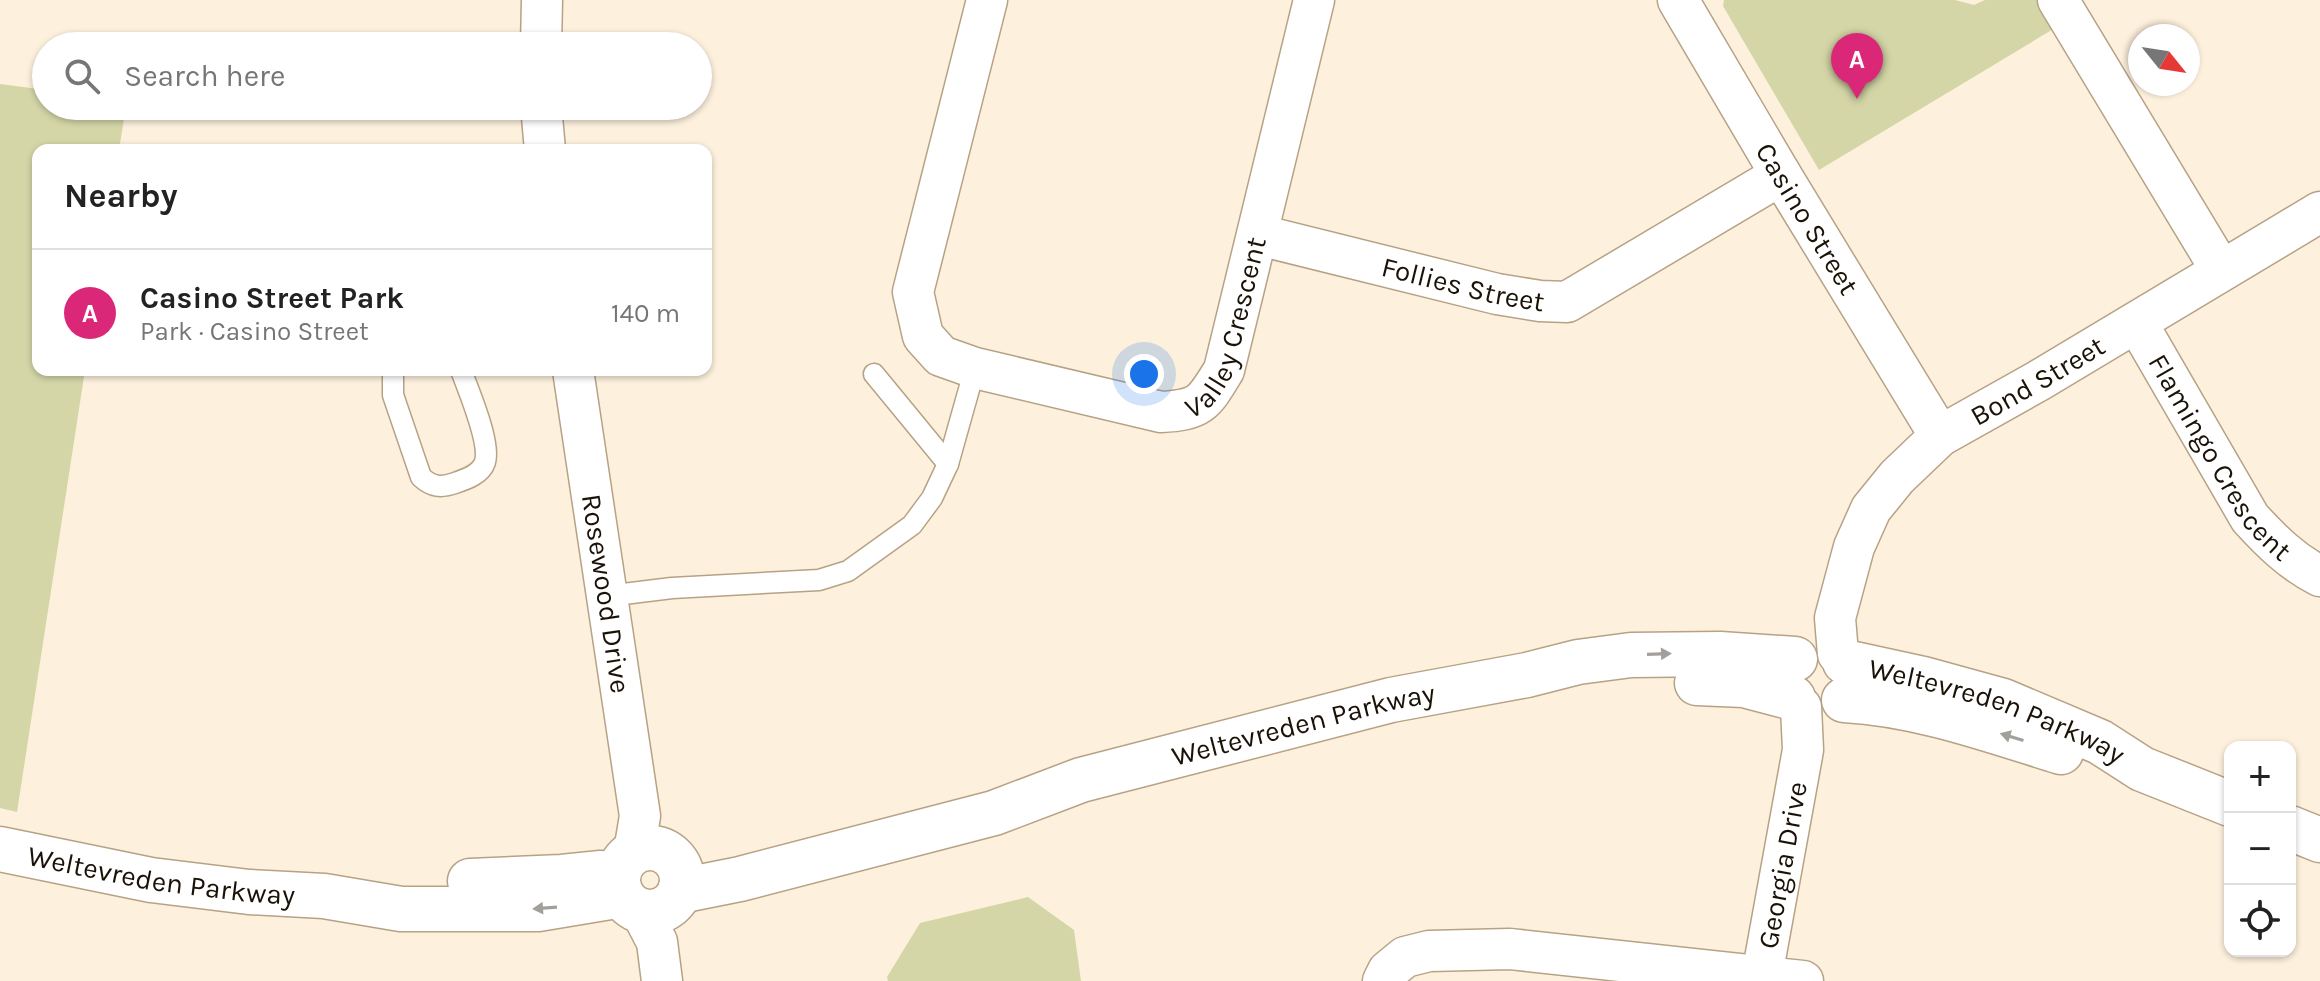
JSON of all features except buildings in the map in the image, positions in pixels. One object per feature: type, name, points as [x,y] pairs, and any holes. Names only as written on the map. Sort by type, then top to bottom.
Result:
[{"type":"street","points":[[541,32],[542,0]]},
{"type":"street","name":"Valley Crescent","points":[[987,0],[913,292],[923,336],[941,356],[975,368],[1161,412],[1188,411],[1209,396],[1224,370],[1314,0]]},
{"type":"street","name":"Casino Street","points":[[1678,0],[1940,436]]},
{"type":"street","points":[[2058,0],[2221,270]]},
{"type":"street","points":[[542,120],[544,144]]},
{"type":"street","name":"Follies Street","points":[[1259,235],[1497,294],[1567,302],[1781,175]]},
{"type":"street","name":"Bond Street","points":[[1821,673],[1854,547],[1871,509],[1897,477],[1940,436],[2137,323],[2320,212]]},
{"type":"street","name":"Flamingo Crescent","points":[[2137,323],[2250,518],[2273,543],[2320,576]]},
{"type":"street","name":"Rosewood Drive","points":[[574,376],[650,879],[662,981]]},
{"type":"street","name":"Weltevreden Parkway","points":[[0,849],[151,880],[249,892],[324,896],[401,909],[538,909],[734,854],[988,793],[1081,780],[1391,700],[1527,675],[1578,662],[1631,655],[1720,654],[1821,673],[1923,679],[2003,701],[2100,742],[2142,769],[2224,802]]},
{"type":"street","name":"Georgia Drive","points":[[1761,978],[1803,750],[1821,673]]},
{"type":"street","points":[[2296,830],[2320,840]]},
{"type":"street","points":[[1383,981],[1388,971],[1405,957],[1429,951],[1510,949],[1803,981]]},
{"type":"lane","points":[[607,596],[672,588],[819,580],[848,571],[912,525],[932,498],[948,464],[975,368]]},
{"type":"lane","points":[[874,374],[948,464]]},
{"type":"lane","points":[[393,376],[393,395],[421,477],[428,484],[439,487],[473,476],[486,461],[486,446],[463,376]]},
{"type":"green space","points":[[1724,0],[1955,0],[1974,5],[1985,0],[2041,0],[2055,28],[1819,170],[1723,6]]},
{"type":"green space","points":[[0,84],[32,88],[32,120],[124,120],[120,144],[32,144],[32,376],[84,376],[17,812],[0,808]]},
{"type":"green space","points":[[1028,897],[1074,930],[1081,981],[888,981],[887,977],[920,923]]},
{"type":"place","name":"Casino Street Park","points":[[1857,99]]}]
